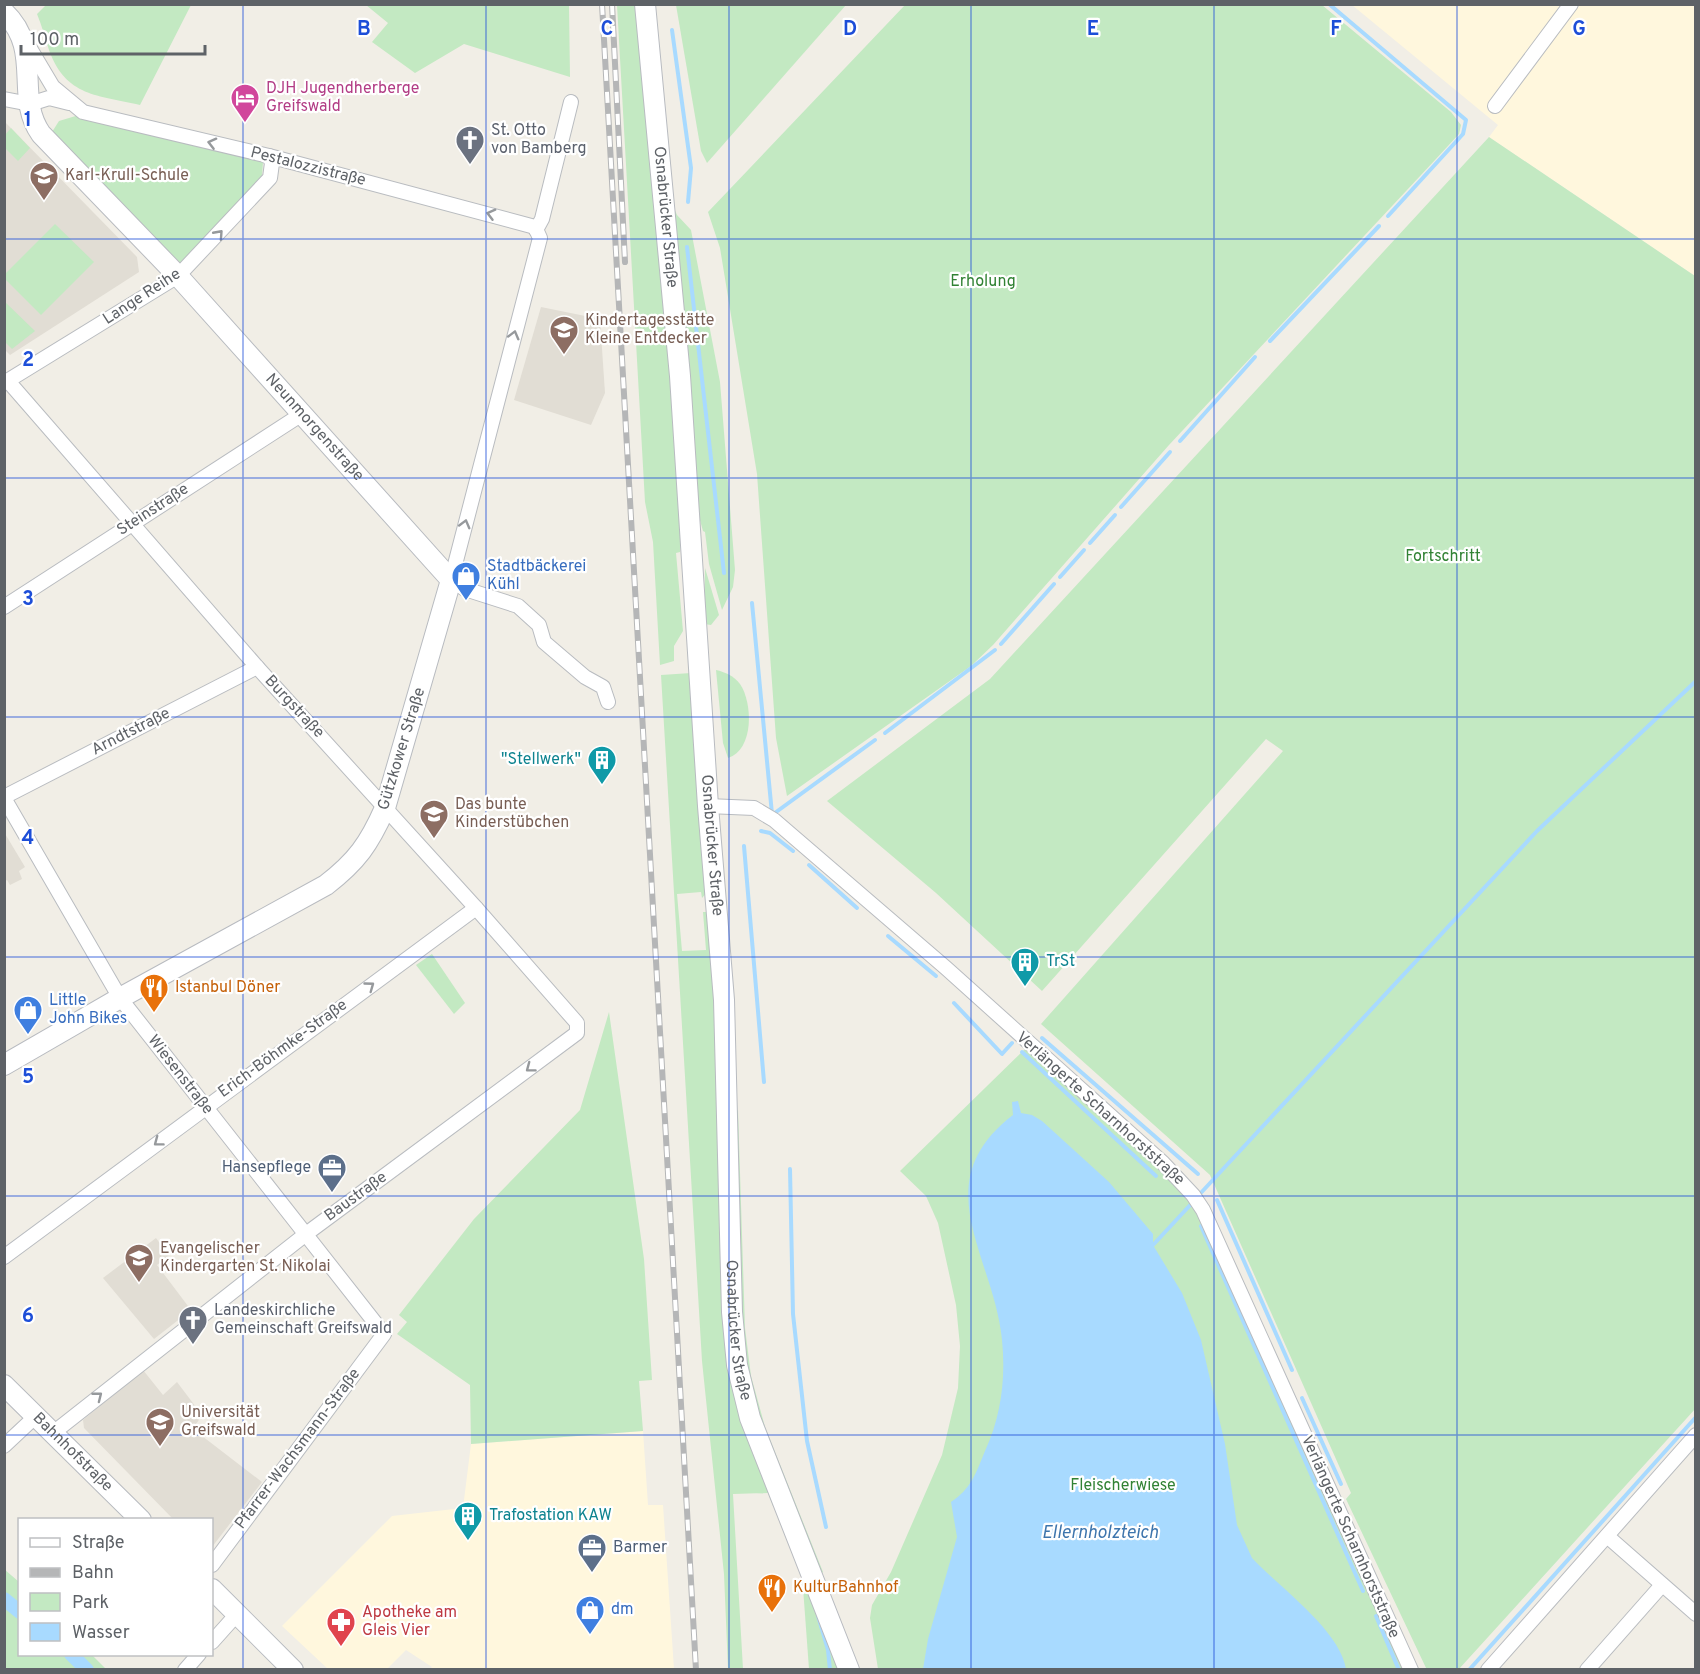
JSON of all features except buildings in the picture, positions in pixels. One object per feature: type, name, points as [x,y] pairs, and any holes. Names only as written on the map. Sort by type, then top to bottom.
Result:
[{"type":"main road","name":"Osnabrücker Straße","points":[[645,4],[680,376],[708,806],[724,1000],[732,1312],[737,1365],[750,1419],[812,1570],[849,1670]]},
{"type":"main road","points":[[4,12],[22,35]]},
{"type":"main road","name":"Neunmorgenstraße","points":[[22,35],[32,118],[41,134],[178,276],[451,580]]},
{"type":"main road","name":"Gützkower Straße","points":[[4,1065],[120,998],[326,885],[351,866],[362,853],[385,808],[451,580]]},
{"type":"main road","name":"Bahnhofstraße","points":[[4,1385],[139,1518]]},
{"type":"main road","points":[[213,1590],[293,1670]]},
{"type":"street","points":[[1495,106],[1571,4]]},
{"type":"street","name":"Pestalozzistraße","points":[[22,35],[53,87],[83,112],[269,156],[530,224],[538,234]]},
{"type":"street","name":"Pestalozzistraße","points":[[4,99],[30,104],[49,98],[71,104]]},
{"type":"street","name":"Gützkower Straße","points":[[451,580],[571,102]]},
{"type":"street","name":"Lange Reihe","points":[[6,382],[178,276],[270,178],[272,164],[269,156]]},
{"type":"street","name":"Burgstraße","points":[[6,382],[257,667],[477,908],[577,1023],[577,1033]]},
{"type":"street","name":"Steinstraße","points":[[4,607],[302,414]]},
{"type":"street","points":[[451,580],[465,589],[518,606],[539,625],[544,642],[585,677],[603,687],[608,702]]},
{"type":"street","name":"Arndtstraße","points":[[4,797],[257,667]]},
{"type":"street","name":"Wiesenstraße","points":[[4,797],[120,998],[384,1334]]},
{"type":"street","name":"Verlängerte Scharnhorststraße","points":[[708,806],[754,808],[774,820],[946,968],[1163,1164],[1196,1199],[1411,1670]]},
{"type":"street","name":"Erich-Böhmke-Straße","points":[[4,1257],[204,1107],[477,908]]},
{"type":"street","name":"Baustraße","points":[[53,1433],[306,1234],[577,1033]]},
{"type":"street","name":"Pfarrer-Wachsmann-Straße","points":[[213,1564],[384,1334]]},
{"type":"street","points":[[4,1446],[36,1416]]},
{"type":"street","points":[[1488,1670],[1695,1435]]},
{"type":"street","points":[[1607,1536],[1695,1614]]},
{"type":"street","points":[[1587,1670],[1662,1585]]},
{"type":"street","points":[[213,1641],[237,1614]]},
{"type":"street","points":[[185,1670],[198,1656]]},
{"type":"shaded area","points":[[1352,5],[1695,5],[1695,276],[1489,137],[1498,125]]},
{"type":"shaded area","name":"Karl-Krull-Schule","points":[[4,121],[137,257],[139,272],[10,355],[4,349]]},
{"type":"shaded area","name":"Kindertagesstätte Kleine Entdecker","points":[[541,307],[600,319],[605,393],[591,425],[514,400]]},
{"type":"shaded area","points":[[4,832],[25,867],[19,871],[22,879],[10,885],[7,880],[5,881]]},
{"type":"shaded area","name":"Evangelischer Kindergarten St. Nikolai","points":[[156,1238],[169,1256],[157,1265],[191,1310],[154,1339],[103,1278]]},
{"type":"shaded area","name":"Universität Greifswald","points":[[143,1370],[163,1395],[177,1382],[202,1415],[193,1429],[262,1482],[213,1546],[213,1518],[172,1518],[84,1428],[83,1420]]},
{"type":"shaded area","points":[[643,1431],[648,1505],[663,1505],[674,1669],[430,1669],[432,1667],[406,1650],[387,1669],[328,1669],[282,1626],[392,1516],[463,1508],[471,1444]]},
{"type":"green space","points":[[676,4],[846,5],[707,163],[701,151]]},
{"type":"green space","points":[[46,5],[191,5],[140,105],[97,96],[74,85],[64,77],[49,50],[37,14]]},
{"type":"green space","points":[[366,5],[569,5],[570,77],[464,44],[415,73],[372,42],[388,23]]},
{"type":"green space","points":[[617,5],[639,5],[682,505],[680,552],[676,553],[683,631],[674,646],[674,661],[660,665],[653,542],[645,502]]},
{"type":"green space","name":"Erholung","points":[[905,5],[1322,5],[1451,112],[1461,125],[1459,134],[1169,445],[993,645],[971,666],[787,796],[776,738],[757,474],[720,248],[708,212]]},
{"type":"green space","points":[[79,115],[263,162],[262,176],[188,260],[178,264],[52,132],[59,121]]},
{"type":"green space","points":[[11,128],[30,148],[18,161],[5,148],[5,135]]},
{"type":"green space","name":"Fortschritt","points":[[1489,137],[1695,276],[1696,1408],[1459,1669],[1427,1670],[1346,1499],[1351,1493],[1210,1175],[1041,1024],[1283,751],[1266,739],[1042,991],[936,893],[827,801],[990,679]]},
{"type":"green space","points":[[673,206],[677,215],[691,230],[720,382],[735,570],[733,587],[722,610],[709,564],[705,532],[694,499]]},
{"type":"green space","points":[[55,224],[94,262],[41,315],[5,279],[5,274]]},
{"type":"green space","points":[[4,301],[35,331],[12,349],[5,342]]},
{"type":"green space","points":[[705,568],[719,615],[711,625],[704,624]]},
{"type":"green space","points":[[716,670],[738,681],[744,692],[749,714],[747,736],[743,746],[728,758],[723,743]]},
{"type":"green space","points":[[691,673],[710,889],[702,898],[701,892],[677,894],[682,951],[706,950],[703,912],[706,912],[712,918],[727,1330],[776,1500],[773,1506],[768,1493],[733,1494],[743,1669],[728,1669],[724,1574],[702,1361],[661,675]]},
{"type":"green space","points":[[432,954],[465,1003],[454,1014],[416,965]]},
{"type":"green space","points":[[609,1012],[644,1259],[652,1380],[639,1381],[643,1431],[471,1444],[470,1385],[397,1334],[407,1322],[399,1315],[474,1219],[580,1110]]},
{"type":"green space","name":"Ellernholzteich","points":[[1025,1049],[1168,1178],[1199,1213],[1406,1669],[878,1669],[870,1618],[872,1605],[891,1572],[942,1455],[958,1388],[960,1346],[956,1305],[938,1223],[926,1196],[900,1171]]},
{"type":"green space","points":[[738,1110],[745,1328],[751,1376],[765,1427],[823,1572],[819,1576],[774,1465],[742,1360],[732,1114]]},
{"type":"green space","points":[[4,1569],[18,1581],[18,1656],[93,1656],[106,1669],[5,1669]]},
{"type":"green space","points":[[802,1574],[842,1669],[809,1669]]},
{"type":"water","name":"Ellernholzteich","points":[[1018,1101],[1021,1113],[1032,1115],[1042,1121],[1109,1182],[1153,1234],[1153,1245],[1182,1293],[1201,1340],[1225,1444],[1237,1525],[1252,1558],[1321,1624],[1333,1639],[1346,1669],[923,1669],[928,1639],[957,1537],[951,1502],[968,1486],[979,1466],[995,1425],[1003,1383],[1002,1340],[997,1309],[978,1250],[971,1222],[968,1194],[973,1167],[987,1141],[1013,1115],[1012,1102]]},
{"type":"waterway","points":[[1329,4],[1466,120],[1463,134],[1388,216]]},
{"type":"waterway","points":[[672,30],[691,168],[688,202]]},
{"type":"waterway","points":[[1270,341],[1379,226]]},
{"type":"waterway","points":[[687,247],[724,573]]},
{"type":"waterway","points":[[1180,441],[1255,357]]},
{"type":"waterway","points":[[1121,507],[1170,452]]},
{"type":"waterway","points":[[1090,543],[1115,515]]},
{"type":"waterway","points":[[1060,577],[1084,550]]},
{"type":"waterway","points":[[1001,644],[1054,584]]},
{"type":"waterway","points":[[752,603],[772,814]]},
{"type":"waterway","points":[[885,733],[995,650]]},
{"type":"waterway","points":[[1198,1196],[1537,831],[1696,681]]},
{"type":"waterway","points":[[772,815],[875,740]]},
{"type":"waterway","points":[[761,831],[770,833],[793,851]]},
{"type":"waterway","points":[[744,846],[764,1082]]},
{"type":"waterway","points":[[809,865],[857,908]]},
{"type":"waterway","points":[[888,936],[936,976]]},
{"type":"waterway","points":[[954,1003],[1002,1054],[1012,1043]]},
{"type":"waterway","points":[[1042,1038],[1198,1174]]},
{"type":"waterway","points":[[1022,1052],[1156,1176]]},
{"type":"waterway","points":[[790,1169],[793,1314],[807,1441],[826,1527]]},
{"type":"waterway","points":[[1217,1200],[1292,1370]]},
{"type":"waterway","points":[[1153,1245],[1193,1202]]},
{"type":"waterway","points":[[1201,1226],[1363,1591]]},
{"type":"waterway","points":[[1302,1398],[1341,1484]]},
{"type":"waterway","points":[[1469,1670],[1696,1417]]},
{"type":"waterway","points":[[4,1599],[18,1610]]},
{"type":"waterway","points":[[818,1616],[828,1650],[830,1670]]},
{"type":"waterway","points":[[1376,1616],[1399,1670]]},
{"type":"waterway","points":[[73,1656],[87,1670]]},
{"type":"railway","points":[[602,4],[696,1670]]},
{"type":"railway","points":[[612,4],[625,262]]},
{"type":"place","name":"DJH Jugendherberge Greifswald","points":[[245,124]]},
{"type":"place","name":"St. Otto von Bamberg","points":[[470,166]]},
{"type":"place","name":"Karl-Krull-Schule","points":[[44,202]]},
{"type":"place","name":"Kindertagesstätte Kleine Entdecker","points":[[564,356]]},
{"type":"place","name":"Stadtbäckerei Kühl","points":[[466,602]]},
{"type":"place","name":"\"Stellwerk\"","points":[[602,786]]},
{"type":"place","name":"Das bunte Kinderstübchen","points":[[434,840]]},
{"type":"place","name":"TrSt","points":[[1025,988]]},
{"type":"place","name":"Istanbul Döner","points":[[154,1014]]},
{"type":"place","name":"Little John Bikes","points":[[28,1036]]},
{"type":"place","name":"Hansepflege","points":[[332,1194]]},
{"type":"place","name":"Evangelischer Kindergarten St. Nikolai","points":[[139,1284]]},
{"type":"place","name":"Landeskirchliche Gemeinschaft Greifswald","points":[[193,1346]]},
{"type":"place","name":"Universität Greifswald","points":[[160,1448]]},
{"type":"place","name":"Trafostation KAW","points":[[468,1542]]},
{"type":"place","name":"Barmer","points":[[592,1574]]},
{"type":"place","name":"KulturBahnhof","points":[[772,1614]]},
{"type":"place","name":"dm","points":[[590,1636]]},
{"type":"place","name":"Apotheke am Gleis Vier","points":[[341,1648]]},
{"type":"park label","name":"Fleischerwiese","points":[[1123,1486]]}]
